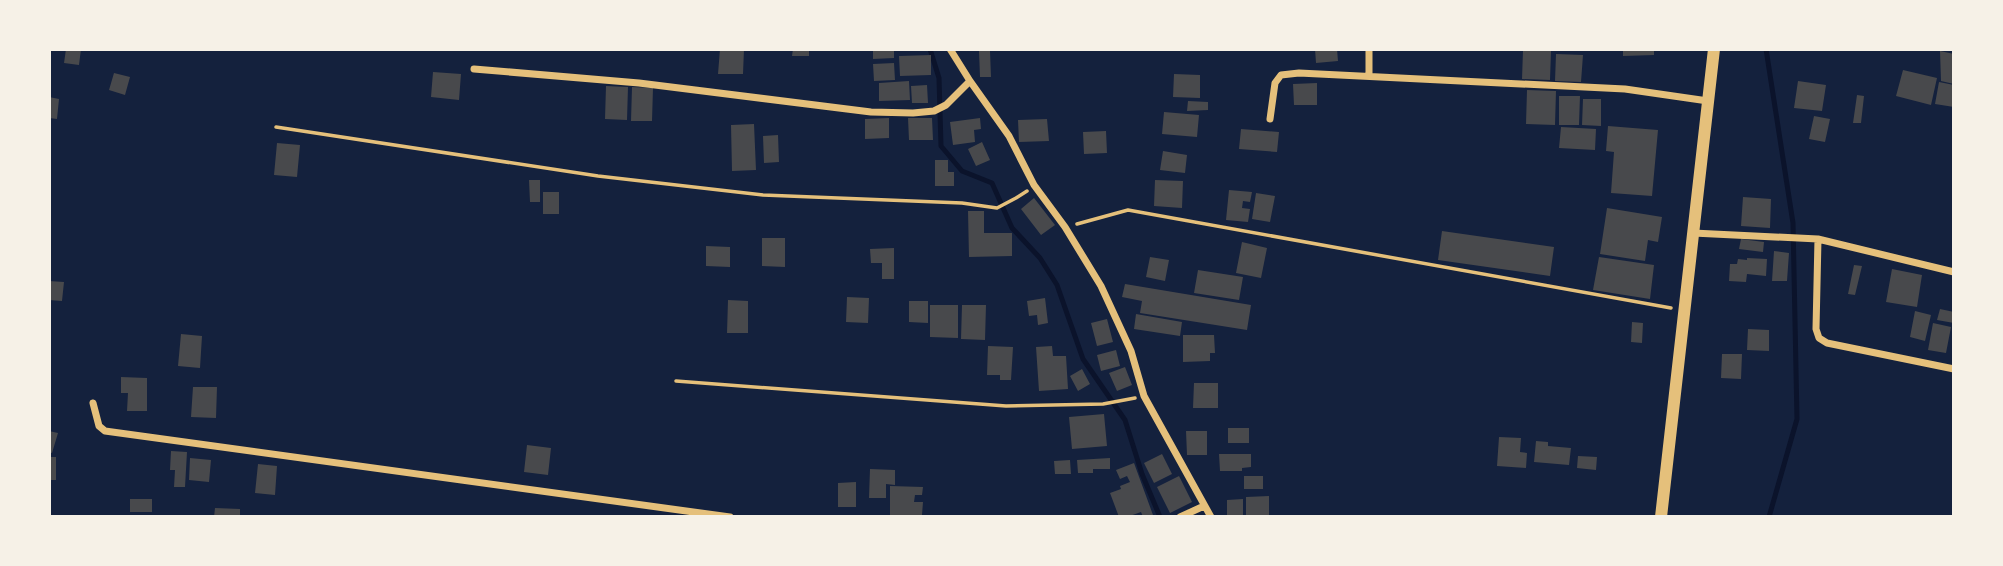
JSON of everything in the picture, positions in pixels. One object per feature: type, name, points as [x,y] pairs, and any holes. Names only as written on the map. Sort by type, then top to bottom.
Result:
[{"type":"main road","points":[[1661,517],[1714,49]]},
{"type":"street","points":[[950,49],[1009,136],[1034,185],[1065,227],[1101,286],[1131,351],[1144,396],[1211,517]]},
{"type":"street","points":[[1369,49],[1369,76]]},
{"type":"street","points":[[474,69],[639,83],[871,112],[934,111],[946,105],[970,81]]},
{"type":"street","points":[[1270,119],[1275,83],[1281,75],[1299,73],[1625,89],[1708,102]]},
{"type":"street","points":[[1693,233],[1818,239],[1954,272]]},
{"type":"street","points":[[1818,239],[1816,329],[1819,338],[1827,343],[1954,369]]},
{"type":"street","points":[[93,403],[99,426],[105,431],[730,517]]},
{"type":"street","points":[[1180,517],[1204,506]]},
{"type":"path","points":[[276,127],[598,176],[750,193],[962,203],[997,208],[1016,198]]},
{"type":"path","points":[[1065,227],[1128,210],[1684,310]]},
{"type":"path","points":[[676,382],[1006,406],[1124,402]]},
{"type":"building","points":[[66,49],[81,49],[79,65],[64,63]]},
{"type":"building","points":[[720,49],[744,49],[743,74],[718,74]]},
{"type":"building","points":[[793,49],[809,49],[809,56],[792,56]]},
{"type":"building","points":[[873,49],[894,49],[894,58],[873,59]]},
{"type":"building","points":[[1315,49],[1337,49],[1338,61],[1316,63]]},
{"type":"building","points":[[1623,49],[1654,49],[1654,55],[1623,56]]},
{"type":"building","points":[[1523,50],[1551,51],[1550,80],[1522,79]]},
{"type":"building","points":[[979,51],[990,51],[991,77],[980,77]]},
{"type":"building","points":[[1940,51],[1954,54],[1954,84],[1941,81]]},
{"type":"building","points":[[1556,54],[1583,55],[1581,82],[1555,81]]},
{"type":"building","points":[[931,55],[931,75],[900,76],[899,56]]},
{"type":"building","points":[[894,63],[895,80],[874,81],[873,64]]},
{"type":"building","points":[[1903,70],[1937,78],[1931,105],[1896,96]]},
{"type":"building","points":[[433,72],[461,74],[459,100],[431,97]]},
{"type":"building","points":[[114,73],[130,77],[125,95],[109,90]]},
{"type":"building","points":[[1174,74],[1200,75],[1200,98],[1173,97]]},
{"type":"building","points":[[909,81],[910,100],[879,101],[879,83]]},
{"type":"building","points":[[1798,81],[1826,85],[1822,111],[1794,108]]},
{"type":"building","points":[[1939,82],[1954,85],[1954,107],[1935,104]]},
{"type":"building","points":[[1317,83],[1317,105],[1294,105],[1293,84]]},
{"type":"building","points":[[927,85],[928,103],[912,103],[911,86]]},
{"type":"building","points":[[606,86],[628,87],[627,120],[605,119]]},
{"type":"building","points":[[632,87],[653,88],[652,121],[631,121]]},
{"type":"building","points":[[1527,90],[1556,91],[1555,125],[1526,124]]},
{"type":"building","points":[[1857,95],[1864,96],[1861,123],[1853,123]]},
{"type":"building","points":[[1559,96],[1580,96],[1579,125],[1559,125]]},
{"type":"building","points":[[49,97],[59,99],[57,119],[49,118]]},
{"type":"building","points":[[1583,99],[1601,99],[1601,126],[1582,125]]},
{"type":"building","points":[[1188,101],[1208,102],[1208,110],[1187,111]]},
{"type":"building","points":[[1164,112],[1199,115],[1197,137],[1162,134]]},
{"type":"building","points":[[1814,116],[1830,119],[1825,142],[1809,139]]},
{"type":"building","points":[[889,118],[889,138],[865,139],[865,119]]},
{"type":"building","points":[[908,118],[932,118],[933,140],[909,140]]},
{"type":"building","points":[[980,118],[981,129],[974,130],[975,142],[953,145],[950,122]]},
{"type":"building","points":[[1047,119],[1049,141],[1019,142],[1018,120]]},
{"type":"building","points":[[754,124],[756,170],[732,171],[731,125]]},
{"type":"building","points":[[1608,126],[1658,130],[1652,196],[1611,193],[1614,152],[1606,151]]},
{"type":"building","points":[[1561,127],[1596,129],[1595,150],[1559,148]]},
{"type":"building","points":[[1241,129],[1279,132],[1277,152],[1239,149]]},
{"type":"building","points":[[1106,131],[1107,153],[1084,154],[1083,132]]},
{"type":"building","points":[[778,135],[779,162],[764,163],[763,136]]},
{"type":"building","points":[[982,142],[990,160],[976,166],[968,149]]},
{"type":"building","points":[[277,143],[300,145],[297,177],[274,175]]},
{"type":"building","points":[[1163,151],[1187,155],[1185,173],[1160,170]]},
{"type":"building","points":[[935,160],[948,160],[948,172],[954,172],[954,186],[935,186]]},
{"type":"building","points":[[529,180],[540,180],[540,202],[530,202]]},
{"type":"building","points":[[1155,180],[1183,181],[1182,208],[1154,206]]},
{"type":"building","points":[[1229,190],[1252,192],[1250,202],[1243,201],[1242,208],[1250,209],[1248,222],[1226,220]]},
{"type":"building","points":[[543,192],[559,192],[559,214],[543,214]]},
{"type":"building","points":[[1256,193],[1275,196],[1270,222],[1252,219]]},
{"type":"building","points":[[1743,197],[1771,199],[1770,228],[1741,226]]},
{"type":"building","points":[[1034,198],[1055,225],[1041,235],[1021,209]]},
{"type":"building","points":[[1607,208],[1662,217],[1658,242],[1648,240],[1645,261],[1600,254]]},
{"type":"building","points":[[968,211],[984,211],[984,233],[1012,233],[1012,256],[969,257]]},
{"type":"building","points":[[1442,231],[1554,247],[1550,276],[1438,260]]},
{"type":"building","points":[[762,238],[785,238],[785,267],[762,266]]},
{"type":"building","points":[[1741,239],[1764,242],[1763,252],[1739,249]]},
{"type":"building","points":[[1242,242],[1267,248],[1261,278],[1236,273]]},
{"type":"building","points":[[706,246],[730,247],[730,267],[706,266]]},
{"type":"building","points":[[894,248],[894,279],[882,279],[882,263],[871,263],[870,249]]},
{"type":"building","points":[[1774,251],[1789,253],[1787,281],[1772,281]]},
{"type":"building","points":[[1150,257],[1169,260],[1165,281],[1146,277]]},
{"type":"building","points":[[1599,257],[1654,265],[1650,299],[1593,290]]},
{"type":"building","points":[[1738,259],[1767,259],[1766,276],[1747,274],[1746,282],[1729,281],[1730,264],[1737,264]]},
{"type":"building","points":[[1854,265],[1862,266],[1855,295],[1848,294]]},
{"type":"building","points":[[1892,269],[1922,275],[1917,307],[1886,302]]},
{"type":"building","points":[[1198,270],[1243,277],[1239,300],[1194,293]]},
{"type":"building","points":[[49,281],[64,282],[62,301],[49,300]]},
{"type":"building","points":[[1125,284],[1251,305],[1247,330],[1140,313],[1142,301],[1122,297]]},
{"type":"building","points":[[847,297],[869,298],[868,323],[846,322]]},
{"type":"building","points":[[1045,298],[1048,323],[1038,325],[1037,315],[1029,316],[1027,301]]},
{"type":"building","points":[[728,300],[748,301],[748,333],[727,333]]},
{"type":"building","points":[[909,301],[928,301],[928,323],[909,322]]},
{"type":"building","points":[[930,305],[958,305],[958,338],[930,337]]},
{"type":"building","points":[[962,305],[986,305],[985,340],[961,339]]},
{"type":"building","points":[[1940,309],[1954,312],[1954,323],[1937,320]]},
{"type":"building","points":[[1915,311],[1931,315],[1925,341],[1910,337]]},
{"type":"building","points":[[1136,314],[1182,322],[1180,336],[1134,329]]},
{"type":"building","points":[[1107,319],[1113,342],[1097,346],[1091,323]]},
{"type":"building","points":[[1632,322],[1643,323],[1642,343],[1631,342]]},
{"type":"building","points":[[1933,323],[1951,327],[1946,353],[1928,350]]},
{"type":"building","points":[[1748,329],[1769,330],[1769,351],[1747,350]]},
{"type":"building","points":[[181,334],[202,336],[200,368],[178,366]]},
{"type":"building","points":[[1183,335],[1214,335],[1215,353],[1210,353],[1210,361],[1183,362]]},
{"type":"building","points":[[988,346],[1013,347],[1011,380],[1000,380],[1000,375],[987,375]]},
{"type":"building","points":[[1052,346],[1053,356],[1066,356],[1068,389],[1039,391],[1036,347]]},
{"type":"building","points":[[1116,350],[1120,366],[1101,371],[1097,355]]},
{"type":"building","points":[[1722,354],[1742,354],[1741,379],[1721,378]]},
{"type":"building","points":[[1125,367],[1132,385],[1117,391],[1109,373]]},
{"type":"building","points":[[1082,369],[1090,384],[1078,391],[1070,376]]},
{"type":"building","points":[[121,377],[147,378],[147,411],[127,411],[128,393],[121,393]]},
{"type":"building","points":[[1194,383],[1218,383],[1218,408],[1193,408]]},
{"type":"building","points":[[193,387],[217,387],[216,418],[191,417]]},
{"type":"building","points":[[1104,414],[1107,446],[1072,449],[1069,417]]},
{"type":"building","points":[[1228,428],[1249,428],[1249,443],[1228,443]]},
{"type":"building","points":[[49,431],[58,433],[52,453],[49,452]]},
{"type":"building","points":[[1186,431],[1207,431],[1207,455],[1187,455]]},
{"type":"building","points":[[1499,437],[1521,438],[1520,452],[1527,453],[1526,468],[1497,466]]},
{"type":"building","points":[[1536,441],[1548,442],[1548,446],[1571,448],[1569,465],[1534,462]]},
{"type":"building","points":[[527,445],[551,448],[548,475],[524,472]]},
{"type":"building","points":[[171,451],[187,452],[185,487],[174,487],[175,470],[170,470]]},
{"type":"building","points":[[1162,454],[1172,474],[1154,483],[1144,463]]},
{"type":"building","points":[[1219,454],[1251,454],[1251,467],[1242,468],[1242,471],[1220,471]]},
{"type":"building","points":[[1578,456],[1597,457],[1596,470],[1577,468]]},
{"type":"building","points":[[49,457],[56,457],[56,480],[49,480]]},
{"type":"building","points":[[190,458],[211,460],[209,482],[189,480]]},
{"type":"building","points":[[1110,458],[1110,469],[1093,469],[1093,473],[1078,473],[1077,460]]},
{"type":"building","points":[[1070,460],[1071,474],[1055,474],[1054,461]]},
{"type":"building","points":[[1134,463],[1153,515],[1143,517],[1141,512],[1119,517],[1110,493],[1130,482],[1127,476],[1120,479],[1116,470]]},
{"type":"building","points":[[258,464],[277,466],[275,495],[255,493]]},
{"type":"building","points":[[870,469],[895,470],[895,485],[886,484],[886,498],[869,498]]},
{"type":"building","points":[[1179,476],[1192,502],[1170,513],[1157,487]]},
{"type":"building","points":[[1244,476],[1263,476],[1263,489],[1244,489]]},
{"type":"building","points":[[856,482],[856,507],[838,507],[838,483]]},
{"type":"building","points":[[890,486],[923,487],[922,495],[915,495],[914,502],[923,502],[922,515],[890,515]]},
{"type":"building","points":[[1269,496],[1269,516],[1246,516],[1246,497]]},
{"type":"building","points":[[130,499],[152,499],[152,512],[130,512]]},
{"type":"building","points":[[1243,499],[1243,517],[1227,517],[1227,500]]},
{"type":"building","points":[[215,508],[240,509],[240,517],[214,517]]},
{"type":"waterway","points":[[930,49],[939,78],[941,146],[962,171],[992,183],[1012,228],[1040,258],[1057,285],[1083,359],[1125,420],[1142,474],[1160,517]]},
{"type":"waterway","points":[[1766,49],[1793,223],[1797,419],[1769,517]]}]
